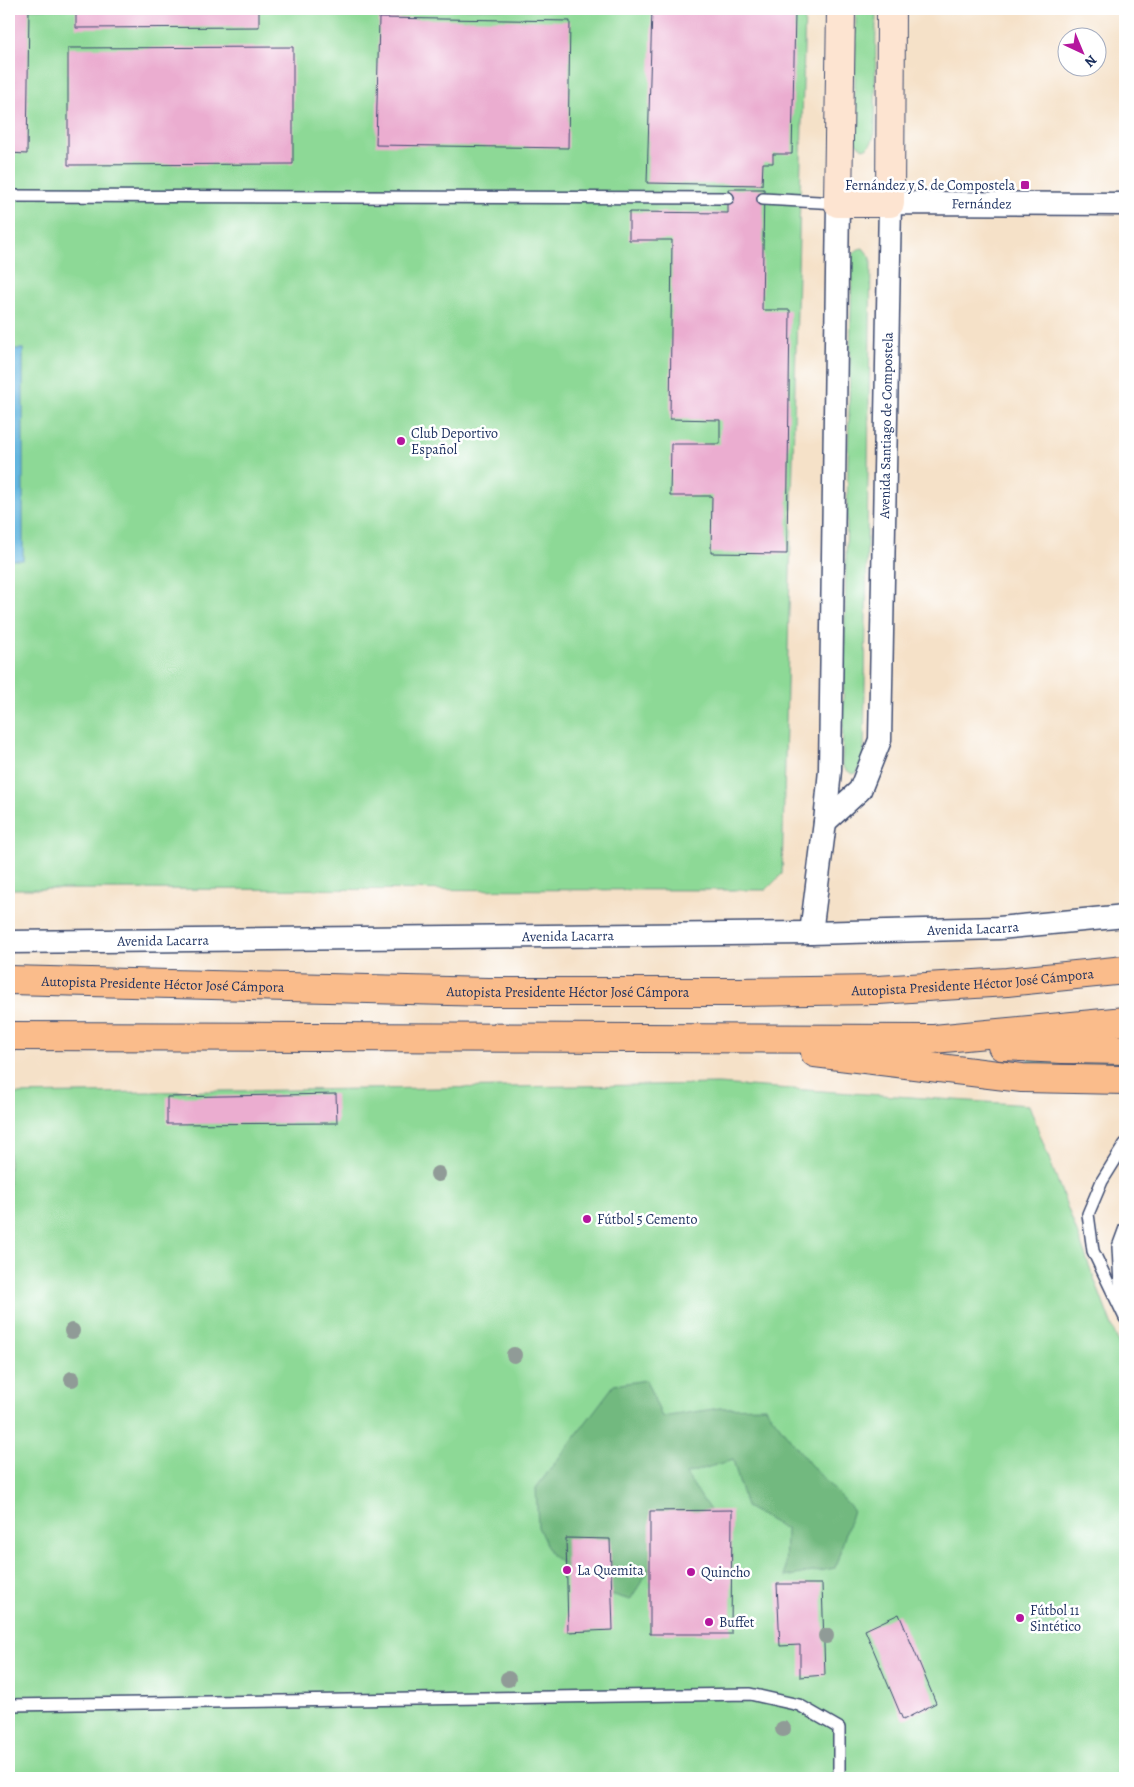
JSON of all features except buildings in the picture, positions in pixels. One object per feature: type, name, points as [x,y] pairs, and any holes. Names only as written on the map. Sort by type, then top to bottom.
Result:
[{"type":"highway","name":"Autopista Presidente Héctor José Cámpora","points":[[9,980],[488,992],[739,992],[878,990],[1007,982],[1125,970]]},
{"type":"highway","points":[[9,1036],[934,1039],[1125,1021]]},
{"type":"highway","points":[[685,1038],[1022,1078],[1125,1080]]},
{"type":"highway","points":[[934,1039],[1002,1046],[1125,1050]]},
{"type":"street","points":[[811,933],[830,770],[841,9]]},
{"type":"street","name":"Avenida Santiago de Compostela","points":[[825,822],[860,790],[880,740],[890,203],[891,9]]},
{"type":"street","name":"Fernández","points":[[838,203],[1125,204]]},
{"type":"street","name":"Avenida Lacarra","points":[[9,942],[811,933],[999,928],[1125,916]]},
{"type":"lane","points":[[9,196],[728,198]]},
{"type":"lane","points":[[764,199],[838,203]]},
{"type":"lane","points":[[1123,1313],[1093,1251],[1088,1214],[1102,1181],[1125,1144]]},
{"type":"lane","points":[[1123,1313],[1118,1247],[1125,1228]]},
{"type":"lane","points":[[9,1704],[750,1694],[799,1705],[840,1728],[839,1778]]},
{"type":"green space","name":"Club Deportivo Español","points":[[9,9],[805,9],[782,874],[766,890],[9,889]]},
{"type":"green space","points":[[856,9],[876,9],[875,131],[870,145],[863,149],[856,143],[854,137]]},
{"type":"green space","points":[[863,248],[871,258],[864,756],[857,773],[852,774],[844,768],[842,762],[852,259],[856,251]]},
{"type":"green space","points":[[1028,1059],[1125,1060],[1125,1070],[1032,1066],[1027,1063]]},
{"type":"green space","name":"La Quemita","points":[[718,1084],[1029,1105],[1125,1361],[1125,1778],[9,1778],[9,1094]]},
{"type":"green space","points":[[646,1380],[662,1417],[720,1408],[765,1407],[809,1463],[853,1510],[835,1568],[785,1577],[786,1529],[746,1507],[733,1460],[686,1474],[711,1512],[652,1565],[630,1600],[598,1590],[551,1555],[538,1527],[536,1488],[614,1385]]},
{"type":"water","points":[[9,349],[23,349],[23,560],[9,560]]},
{"type":"place","name":"Fernández y S. de Compostela","points":[[1025,185]]},
{"type":"place","name":"Club Deportivo Español","points":[[401,441]]},
{"type":"place","name":"Fútbol 5 Cemento","points":[[587,1219]]},
{"type":"place","name":"La Quemita","points":[[567,1570]]},
{"type":"place","name":"Quincho","points":[[691,1572]]},
{"type":"place","name":"Fútbol 11 Sintético","points":[[1020,1618]]},
{"type":"place","name":"Buffet","points":[[709,1622]]}]
